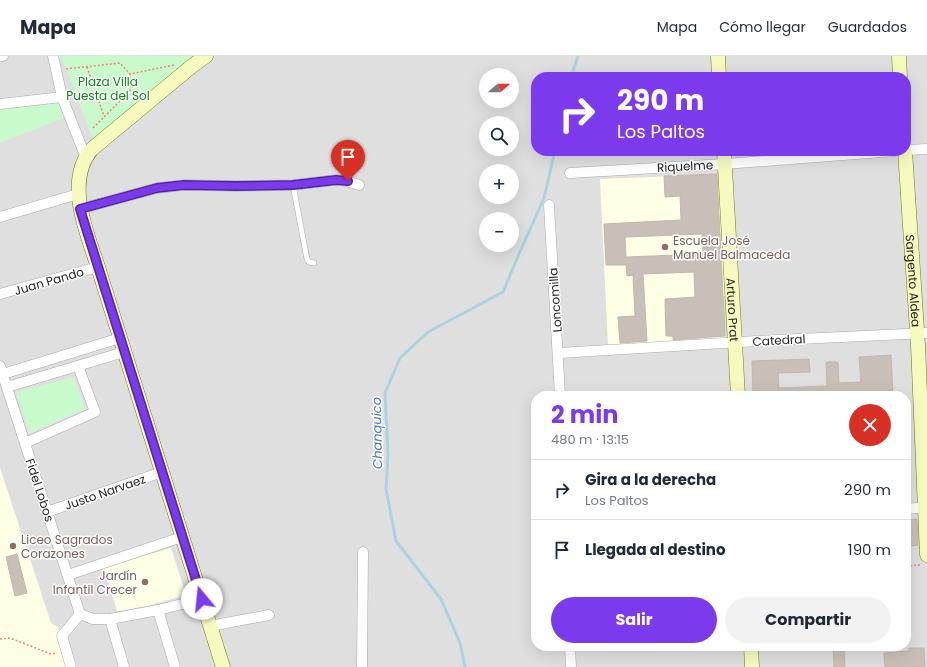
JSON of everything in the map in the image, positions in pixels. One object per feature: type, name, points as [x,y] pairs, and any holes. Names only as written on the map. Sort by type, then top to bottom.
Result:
[{"type":"street","points":[[53,56],[62,98],[86,158]]},
{"type":"street","points":[[206,56],[92,149],[86,158],[80,175],[78,194],[80,209],[223,667]]},
{"type":"street","points":[[718,56],[719,72]]},
{"type":"street","points":[[899,56],[900,72]]},
{"type":"street","points":[[0,104],[62,98]]},
{"type":"street","points":[[911,150],[927,149]]},
{"type":"street","name":"Riquelme","points":[[570,173],[724,157],[752,156]]},
{"type":"street","name":"Sargento Aldea","points":[[905,156],[922,333],[927,555]]},
{"type":"street","name":"Arturo Prat","points":[[724,157],[738,391]]},
{"type":"street","points":[[80,209],[157,188],[184,185],[293,185],[336,180],[348,181],[359,185]]},
{"type":"street","points":[[0,217],[78,194]]},
{"type":"street","name":"Loncomilla","points":[[549,205],[559,352],[560,391]]},
{"type":"street","name":"Juan Pando","points":[[0,294],[98,267]]},
{"type":"street","name":"Catedral","points":[[559,352],[922,333]]},
{"type":"street","points":[[1,370],[120,338]]},
{"type":"street","points":[[6,387],[124,352]]},
{"type":"street","points":[[25,443],[94,412],[78,366]]},
{"type":"street","name":"Fidel Lobos","points":[[1,370],[80,614]]},
{"type":"street","name":"Justo Narvaez","points":[[47,512],[162,472]]},
{"type":"street","points":[[911,508],[926,507]]},
{"type":"street","points":[[68,575],[182,537]]},
{"type":"street","points":[[362,667],[363,552]]},
{"type":"street","points":[[72,667],[62,636],[80,614],[93,619],[110,619],[158,610],[202,599]]},
{"type":"street","points":[[158,610],[175,667]]},
{"type":"street","points":[[210,626],[269,615]]},
{"type":"street","points":[[110,619],[124,667]]},
{"type":"street","points":[[570,651],[571,667]]},
{"type":"street","points":[[751,651],[752,667]]},
{"type":"lane","points":[[293,185],[307,259],[309,262],[314,263]]},
{"type":"path","points":[[66,69],[120,64],[130,74],[130,91],[93,128]]},
{"type":"path","points":[[130,74],[175,65]]},
{"type":"path","points":[[87,67],[104,117]]},
{"type":"path","points":[[911,566],[927,565]]},
{"type":"path","points":[[0,638],[10,638],[51,654],[66,650]]},
{"type":"shaded area","points":[[0,56],[927,56],[927,667],[0,667]]},
{"type":"shaded area","name":"Escuela José Manuel Balmaceda","points":[[723,174],[729,296],[723,296],[725,340],[608,346],[600,179]]},
{"type":"shaded area","name":"Liceo Sagrados Corazones","points":[[0,468],[51,623],[58,627],[71,667],[0,667]]},
{"type":"shaded area","name":"Jardín Infantil Crecer","points":[[171,548],[186,595],[147,606],[117,611],[104,568]]},
{"type":"green space","name":"Plaza Villa Puesta del Sol","points":[[61,56],[196,56],[94,141]]},
{"type":"green space","points":[[59,101],[64,118],[0,143],[0,109]]},
{"type":"green space","points":[[74,377],[85,409],[30,433],[16,392]]},
{"type":"building","points":[[717,174],[725,336],[673,340],[673,336],[666,336],[665,299],[695,297],[694,272],[643,274],[647,341],[620,343],[618,317],[635,316],[633,275],[627,276],[626,265],[606,265],[604,224],[681,220],[680,196],[665,197],[664,176]],"holes":[[[702,234],[703,254],[626,257],[625,237]]]},
{"type":"building","points":[[891,355],[893,391],[753,391],[752,361],[809,359],[810,372],[778,373],[779,388],[827,386],[826,362],[838,362],[839,383],[861,382],[859,357]]},
{"type":"building","points":[[917,519],[918,545],[911,546],[911,520]]},
{"type":"building","points":[[17,554],[27,593],[15,596],[6,557]]},
{"type":"building","points":[[911,648],[924,648],[925,667],[885,667],[884,653],[911,651]]},
{"type":"building","points":[[833,651],[844,651],[845,667],[834,667]]},
{"type":"waterway","name":"Chanquico","points":[[573,72],[578,56]]},
{"type":"waterway","name":"Chanquico","points":[[465,667],[460,643],[441,599],[396,541],[386,489],[388,454],[385,393],[400,358],[428,332],[503,292],[544,198],[554,156]]},
{"type":"place","name":"Escuela José Manuel Balmaceda","points":[[665,247]]},
{"type":"place","name":"Liceo Sagrados Corazones","points":[[13,546]]},
{"type":"place","name":"Jardín Infantil Crecer","points":[[145,582]]},
{"type":"route","points":[[202,599],[80,209],[157,188],[184,185],[293,185],[336,180],[348,181]]}]
